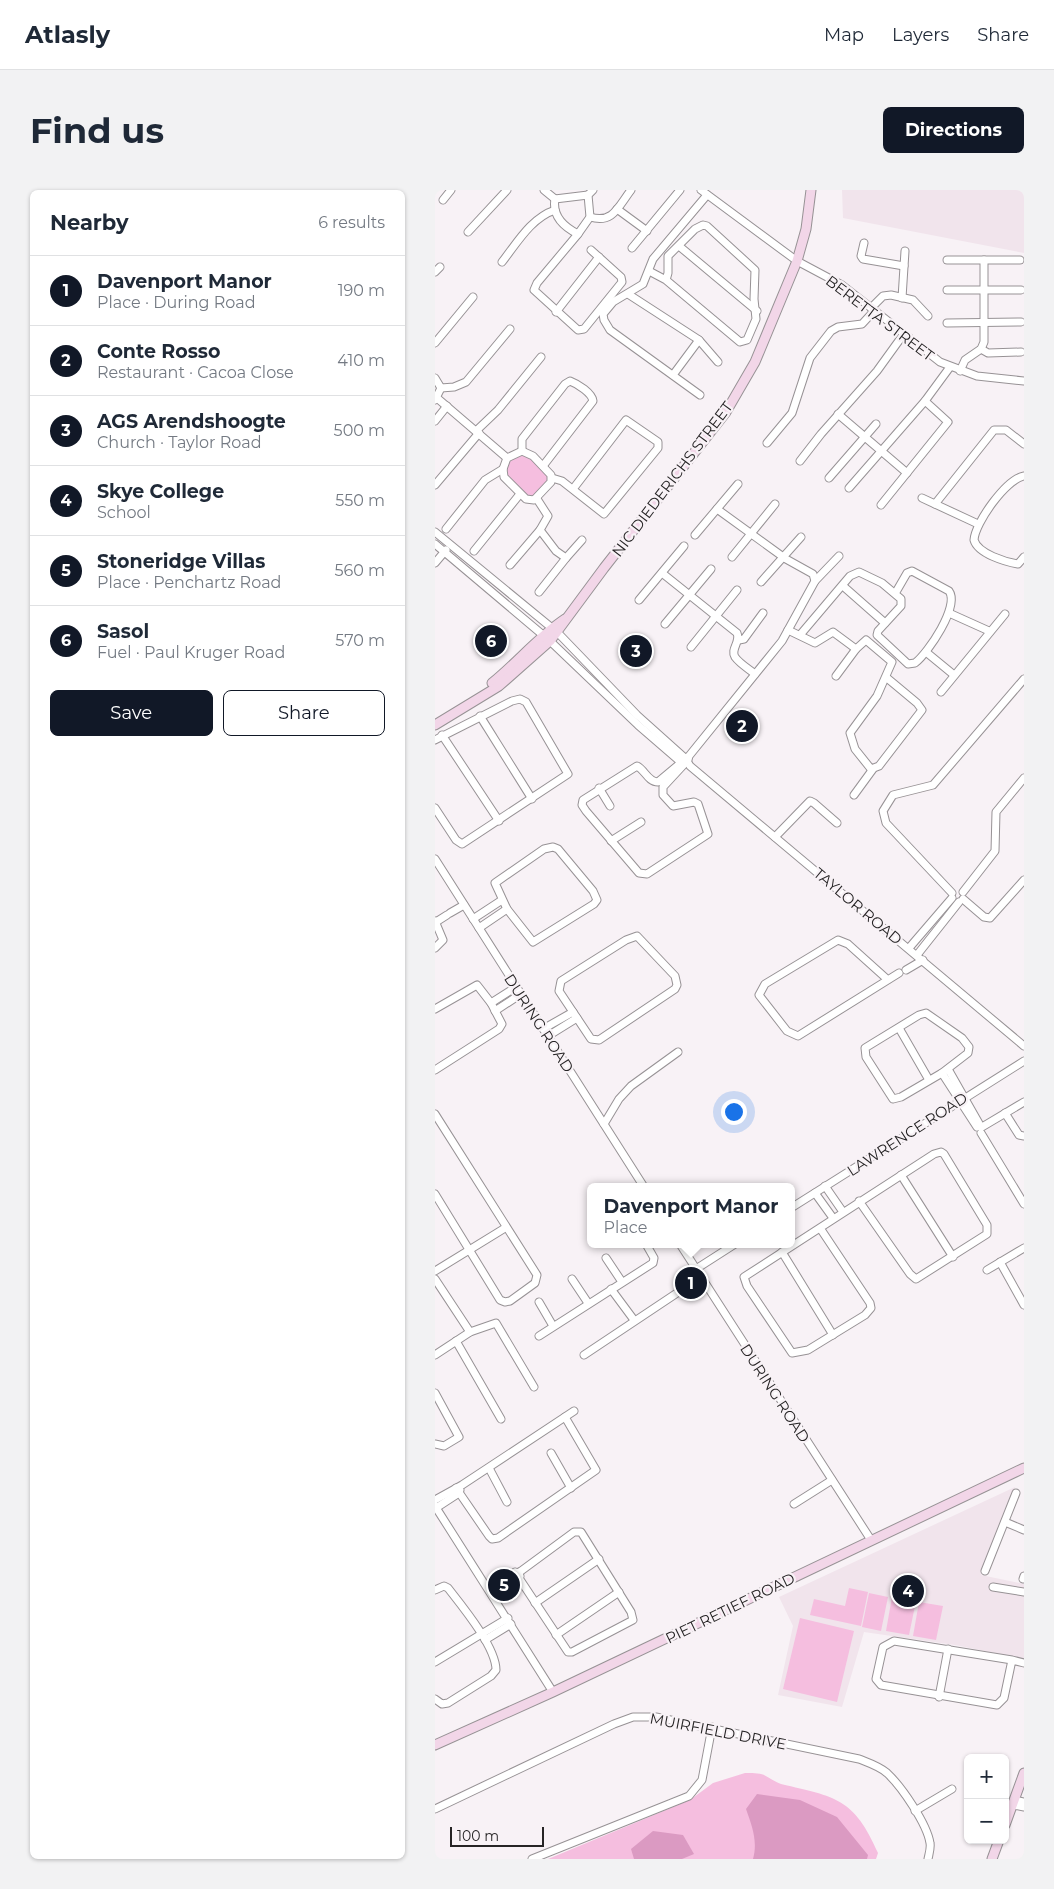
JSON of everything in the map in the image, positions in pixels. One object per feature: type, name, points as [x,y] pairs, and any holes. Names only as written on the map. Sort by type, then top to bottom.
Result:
[{"type":"street","points":[[443,200],[451,190]]},
{"type":"street","points":[[468,232],[507,190]]},
{"type":"street","points":[[544,190],[555,199]]},
{"type":"street","points":[[590,217],[604,220],[617,209],[631,190]]},
{"type":"street","points":[[632,248],[680,190]]},
{"type":"street","name":"BERETTA STREET","points":[[701,190],[797,261],[842,285],[928,355],[960,371],[991,379],[1024,381]]},
{"type":"street","name":"NIC DIEDERICHS STREET","points":[[547,639],[565,619],[726,412],[755,362],[797,261],[806,230],[811,190]]},
{"type":"street","points":[[555,199],[563,193],[591,193],[590,217],[535,288],[537,294],[578,330],[584,329],[622,282],[621,277],[591,250]]},
{"type":"street","points":[[700,395],[611,330],[604,320],[603,314],[613,302],[643,284],[653,259],[707,195]]},
{"type":"street","points":[[555,199],[555,210],[559,221],[578,234]]},
{"type":"street","points":[[617,209],[647,231]]},
{"type":"street","points":[[502,262],[535,222],[555,210]]},
{"type":"street","points":[[649,271],[665,280],[740,342],[747,340],[757,319],[754,299],[755,270],[703,224],[668,256],[668,272],[665,280]]},
{"type":"street","points":[[863,243],[861,256],[863,259],[904,266]]},
{"type":"street","points":[[679,246],[757,311]]},
{"type":"street","points":[[901,298],[905,251]]},
{"type":"street","points":[[557,312],[599,257]]},
{"type":"street","points":[[947,260],[1020,260]]},
{"type":"street","points":[[960,371],[965,360],[981,349],[984,342],[984,260]]},
{"type":"street","points":[[947,290],[1021,290]]},
{"type":"street","points":[[628,294],[699,340],[718,362]]},
{"type":"street","points":[[767,443],[792,413],[810,358],[831,331],[838,327],[862,324],[883,296],[891,295],[916,302],[928,316]]},
{"type":"street","points":[[435,343],[473,297]]},
{"type":"street","points":[[947,322],[1021,322]]},
{"type":"street","points":[[441,388],[454,387],[466,382],[510,329]]},
{"type":"street","points":[[801,461],[838,414],[877,371],[903,335]]},
{"type":"street","points":[[673,376],[699,340]]},
{"type":"street","points":[[981,349],[988,353],[1021,352]]},
{"type":"street","points":[[435,485],[541,357]]},
{"type":"street","points":[[849,488],[925,401],[950,367]]},
{"type":"street","points":[[435,378],[441,388]]},
{"type":"street","points":[[522,452],[522,439],[565,384],[570,381],[574,383],[591,395],[593,401],[543,466]]},
{"type":"street","points":[[441,388],[436,399],[447,406],[507,458]]},
{"type":"street","points":[[881,505],[948,422],[925,401]]},
{"type":"street","points":[[435,421],[447,406]]},
{"type":"street","points":[[838,414],[907,474]]},
{"type":"street","points":[[552,478],[537,499],[530,501],[506,480],[503,469],[507,458],[527,452],[549,472],[552,478],[562,481],[604,514],[657,448],[658,442],[626,420],[573,489]]},
{"type":"street","points":[[829,478],[876,424]]},
{"type":"street","points":[[935,504],[994,430],[1006,430],[1024,444]]},
{"type":"street","points":[[446,529],[485,480],[503,469]]},
{"type":"street","points":[[1024,476],[1017,478],[1007,486],[978,524],[974,540],[980,550],[1016,564],[1021,562],[1024,557]]},
{"type":"street","points":[[695,535],[737,484]]},
{"type":"street","points":[[474,551],[520,494]]},
{"type":"street","points":[[922,498],[978,524]]},
{"type":"street","points":[[510,565],[540,530],[548,516],[537,499]]},
{"type":"street","points":[[732,557],[775,504]]},
{"type":"street","points":[[717,509],[784,558],[813,574],[815,581]]},
{"type":"street","points":[[540,530],[556,550],[566,558]]},
{"type":"street","name":"TAYLOR ROAD","points":[[435,532],[555,630],[637,715],[686,761],[1024,1046]]},
{"type":"street","points":[[761,582],[801,537]]},
{"type":"street","points":[[539,592],[582,540]]},
{"type":"street","name":"TAYLOR ROAD","points":[[435,544],[547,639],[638,725],[686,761]]},
{"type":"street","points":[[435,563],[451,545]]},
{"type":"street","points":[[639,600],[684,546]]},
{"type":"street","points":[[686,761],[657,782],[651,780],[637,766],[585,798],[582,806],[636,870],[643,874],[706,837],[709,832],[698,804],[673,806],[663,795],[663,787],[686,761],[782,641],[815,581],[839,556]]},
{"type":"street","points":[[665,624],[711,569]]},
{"type":"street","points":[[800,635],[850,576],[859,572],[871,576],[895,592],[902,603],[877,635],[908,664],[915,663],[926,652],[949,613],[952,599],[949,591],[912,571],[907,573],[895,592]]},
{"type":"street","points":[[662,573],[737,633],[739,640],[734,654],[757,672]]},
{"type":"street","points":[[843,586],[885,623]]},
{"type":"street","points":[[691,647],[737,590]]},
{"type":"street","points":[[949,613],[989,631]]},
{"type":"street","points":[[739,640],[743,639],[763,614]]},
{"type":"street","points":[[941,692],[989,631],[1005,614]]},
{"type":"street","points":[[788,630],[815,642],[833,632],[856,650]]},
{"type":"street","points":[[435,720],[493,682],[547,639]]},
{"type":"street","points":[[435,725],[499,686],[547,639]]},
{"type":"street","points":[[836,676],[866,640],[889,658],[893,664],[877,696],[850,733],[853,745],[861,759],[868,767],[873,769]]},
{"type":"street","points":[[926,652],[954,675]]},
{"type":"street","points":[[854,795],[922,710],[917,703],[887,678]]},
{"type":"street","points":[[962,898],[955,902],[952,895],[886,823],[883,811],[893,795],[933,784],[1024,679]]},
{"type":"street","points":[[435,740],[516,699],[526,702],[568,774],[567,777],[462,844],[456,840],[436,811]]},
{"type":"street","points":[[481,716],[533,799]]},
{"type":"street","points":[[442,735],[499,821]]},
{"type":"street","points":[[888,980],[848,944],[838,940],[765,984],[759,995],[787,1031],[799,1036],[903,971],[920,958],[995,851],[996,812],[1024,778]]},
{"type":"street","points":[[599,788],[610,806]]},
{"type":"street","points":[[775,837],[810,801],[815,803],[837,823]]},
{"type":"street","points":[[611,841],[641,822]]},
{"type":"street","points":[[553,847],[558,849],[597,898],[594,904],[533,942],[507,909],[495,887],[496,881],[544,850],[553,847]]},
{"type":"street","name":"DURING ROAD","points":[[435,859],[641,1183]]},
{"type":"street","points":[[909,948],[956,890],[962,898],[984,917],[991,918],[1024,880]]},
{"type":"street","points":[[473,919],[502,900]]},
{"type":"street","points":[[435,948],[443,940],[435,921],[464,905]]},
{"type":"street","points":[[479,928],[507,909]]},
{"type":"street","points":[[631,937],[641,938],[676,979],[675,989],[599,1040],[591,1039],[575,1015],[559,991],[561,982],[631,937]]},
{"type":"street","points":[[435,1009],[475,985],[479,985],[501,1021],[501,1026],[435,1070]]},
{"type":"street","points":[[491,1003],[516,987]]},
{"type":"street","points":[[495,1011],[521,994]]},
{"type":"street","points":[[926,1013],[962,1038],[969,1047],[968,1053],[945,1071],[901,1097],[893,1099],[866,1057],[864,1050],[867,1046],[899,1028],[919,1015],[926,1013]]},
{"type":"street","points":[[545,1032],[575,1015]]},
{"type":"street","points":[[899,1028],[929,1080]]},
{"type":"street","points":[[604,1124],[619,1098],[631,1086],[678,1052]]},
{"type":"street","name":"LAWRENCE ROAD","points":[[795,1205],[1024,1061]]},
{"type":"street","points":[[945,1071],[963,1098],[1024,1204]]},
{"type":"street","points":[[980,1129],[1024,1102]]},
{"type":"street","points":[[1005,1113],[1019,1135],[1024,1136]]},
{"type":"street","points":[[435,1114],[537,1278],[535,1283],[510,1300],[505,1302],[500,1300],[435,1194]]},
{"type":"street","points":[[795,1244],[859,1201],[937,1152],[944,1154],[988,1228],[984,1237],[921,1278],[913,1278],[859,1201]]},
{"type":"street","points":[[901,1175],[953,1257]]},
{"type":"street","points":[[825,1186],[843,1212]]},
{"type":"street","points":[[815,1192],[833,1218]]},
{"type":"street","points":[[435,1271],[505,1228]]},
{"type":"street","points":[[788,1248],[745,1276],[743,1280],[792,1353],[804,1353],[869,1312],[871,1305],[820,1228]]},
{"type":"street","points":[[539,1336],[654,1262],[654,1258],[648,1248]]},
{"type":"street","name":"DURING ROAD","points":[[683,1248],[871,1540]]},
{"type":"street","points":[[584,1354],[683,1288],[686,1282],[699,1274],[730,1248]]},
{"type":"street","points":[[987,1270],[1024,1248]]},
{"type":"street","points":[[782,1252],[833,1334]]},
{"type":"street","points":[[606,1258],[622,1282]]},
{"type":"street","points":[[1000,1262],[1024,1305]]},
{"type":"street","points":[[435,1279],[470,1332]]},
{"type":"street","points":[[572,1279],[588,1303]]},
{"type":"street","points":[[611,1289],[634,1320]]},
{"type":"street","points":[[539,1302],[553,1326]]},
{"type":"street","points":[[435,1355],[470,1332],[496,1323],[535,1387]]},
{"type":"street","points":[[457,1341],[501,1419]]},
{"type":"street","points":[[435,1393],[459,1437],[444,1446],[435,1444]]},
{"type":"street","points":[[553,1692],[510,1621],[435,1507],[574,1411]]},
{"type":"street","points":[[459,1489],[492,1539],[499,1538],[592,1475],[596,1468],[565,1417]]},
{"type":"street","points":[[551,1453],[571,1488]]},
{"type":"street","points":[[489,1468],[507,1502]]},
{"type":"street","name":"PIET RETIEF ROAD","points":[[435,1745],[553,1692],[1024,1468]]},
{"type":"street","points":[[795,1504],[832,1480]]},
{"type":"street","points":[[435,1500],[459,1489]]},
{"type":"street","points":[[985,1571],[1016,1493]]},
{"type":"street","points":[[1005,1522],[1024,1530]]},
{"type":"street","points":[[493,1596],[518,1574],[577,1532],[583,1533],[633,1614],[633,1618],[631,1621],[571,1653],[568,1652],[518,1574]]},
{"type":"street","points":[[535,1603],[599,1559]]},
{"type":"street","points":[[488,1588],[518,1574]]},
{"type":"street","points":[[435,1590],[444,1586],[449,1588],[482,1638],[497,1666],[494,1673],[448,1703],[442,1704],[435,1699]]},
{"type":"street","points":[[993,1588],[1024,1592]]},
{"type":"street","points":[[556,1635],[619,1592]]},
{"type":"street","points":[[435,1662],[510,1621]]},
{"type":"street","points":[[1012,1660],[1004,1698],[997,1705],[881,1685],[877,1683],[875,1676],[883,1647],[889,1642],[949,1649],[1012,1660],[1024,1663]]},
{"type":"street","points":[[939,1696],[949,1649]]},
{"type":"street","name":"MUIRFIELD DRIVE","points":[[435,1809],[627,1719],[656,1717],[712,1727],[859,1759],[875,1765],[888,1774],[915,1811],[928,1834],[931,1846],[928,1859]]},
{"type":"street","points":[[532,1859],[689,1796],[702,1780],[712,1727]]},
{"type":"street","points":[[1009,1817],[1017,1802],[1024,1773]]},
{"type":"street","points":[[915,1811],[952,1789]]},
{"type":"street","points":[[1017,1802],[1024,1807]]},
{"type":"street","points":[[993,1859],[998,1844]]},
{"type":"shaded area","points":[[842,190],[1024,190],[1024,253],[843,218]]},
{"type":"shaded area","points":[[521,455],[528,456],[549,476],[548,481],[532,498],[528,497],[506,476],[509,462]]},
{"type":"shaded area","points":[[1015,1487],[981,1575],[1024,1584],[1024,1659],[955,1645],[864,1632],[842,1707],[778,1695],[793,1626],[779,1597]]},
{"type":"shaded area","points":[[849,1588],[868,1592],[861,1626],[810,1615],[814,1599],[845,1606]]},
{"type":"shaded area","points":[[869,1593],[888,1597],[881,1631],[862,1627]]},
{"type":"shaded area","points":[[892,1597],[916,1601],[909,1635],[886,1631]]},
{"type":"shaded area","points":[[919,1602],[943,1606],[936,1640],[913,1636]]},
{"type":"shaded area","points":[[800,1618],[854,1631],[837,1702],[783,1689]]},
{"type":"shaded area","points":[[745,1773],[762,1774],[781,1784],[830,1797],[841,1803],[851,1810],[869,1835],[878,1853],[876,1859],[548,1859],[690,1800],[713,1783]]},
{"type":"shaded area","points":[[757,1794],[800,1800],[837,1817],[868,1855],[867,1859],[753,1859],[755,1840],[746,1809]]},
{"type":"shaded area","points":[[653,1831],[683,1835],[694,1854],[682,1859],[634,1859],[631,1849]]},
{"type":"place","name":"Sasol","points":[[491,641]]},
{"type":"place","name":"AGS Arendshoogte","points":[[636,651]]},
{"type":"place","name":"Conte Rosso","points":[[742,726]]},
{"type":"place","name":"Davenport Manor","points":[[691,1283]]},
{"type":"place","name":"Stoneridge Villas","points":[[504,1585]]},
{"type":"place","name":"Skye College","points":[[908,1591]]}]
